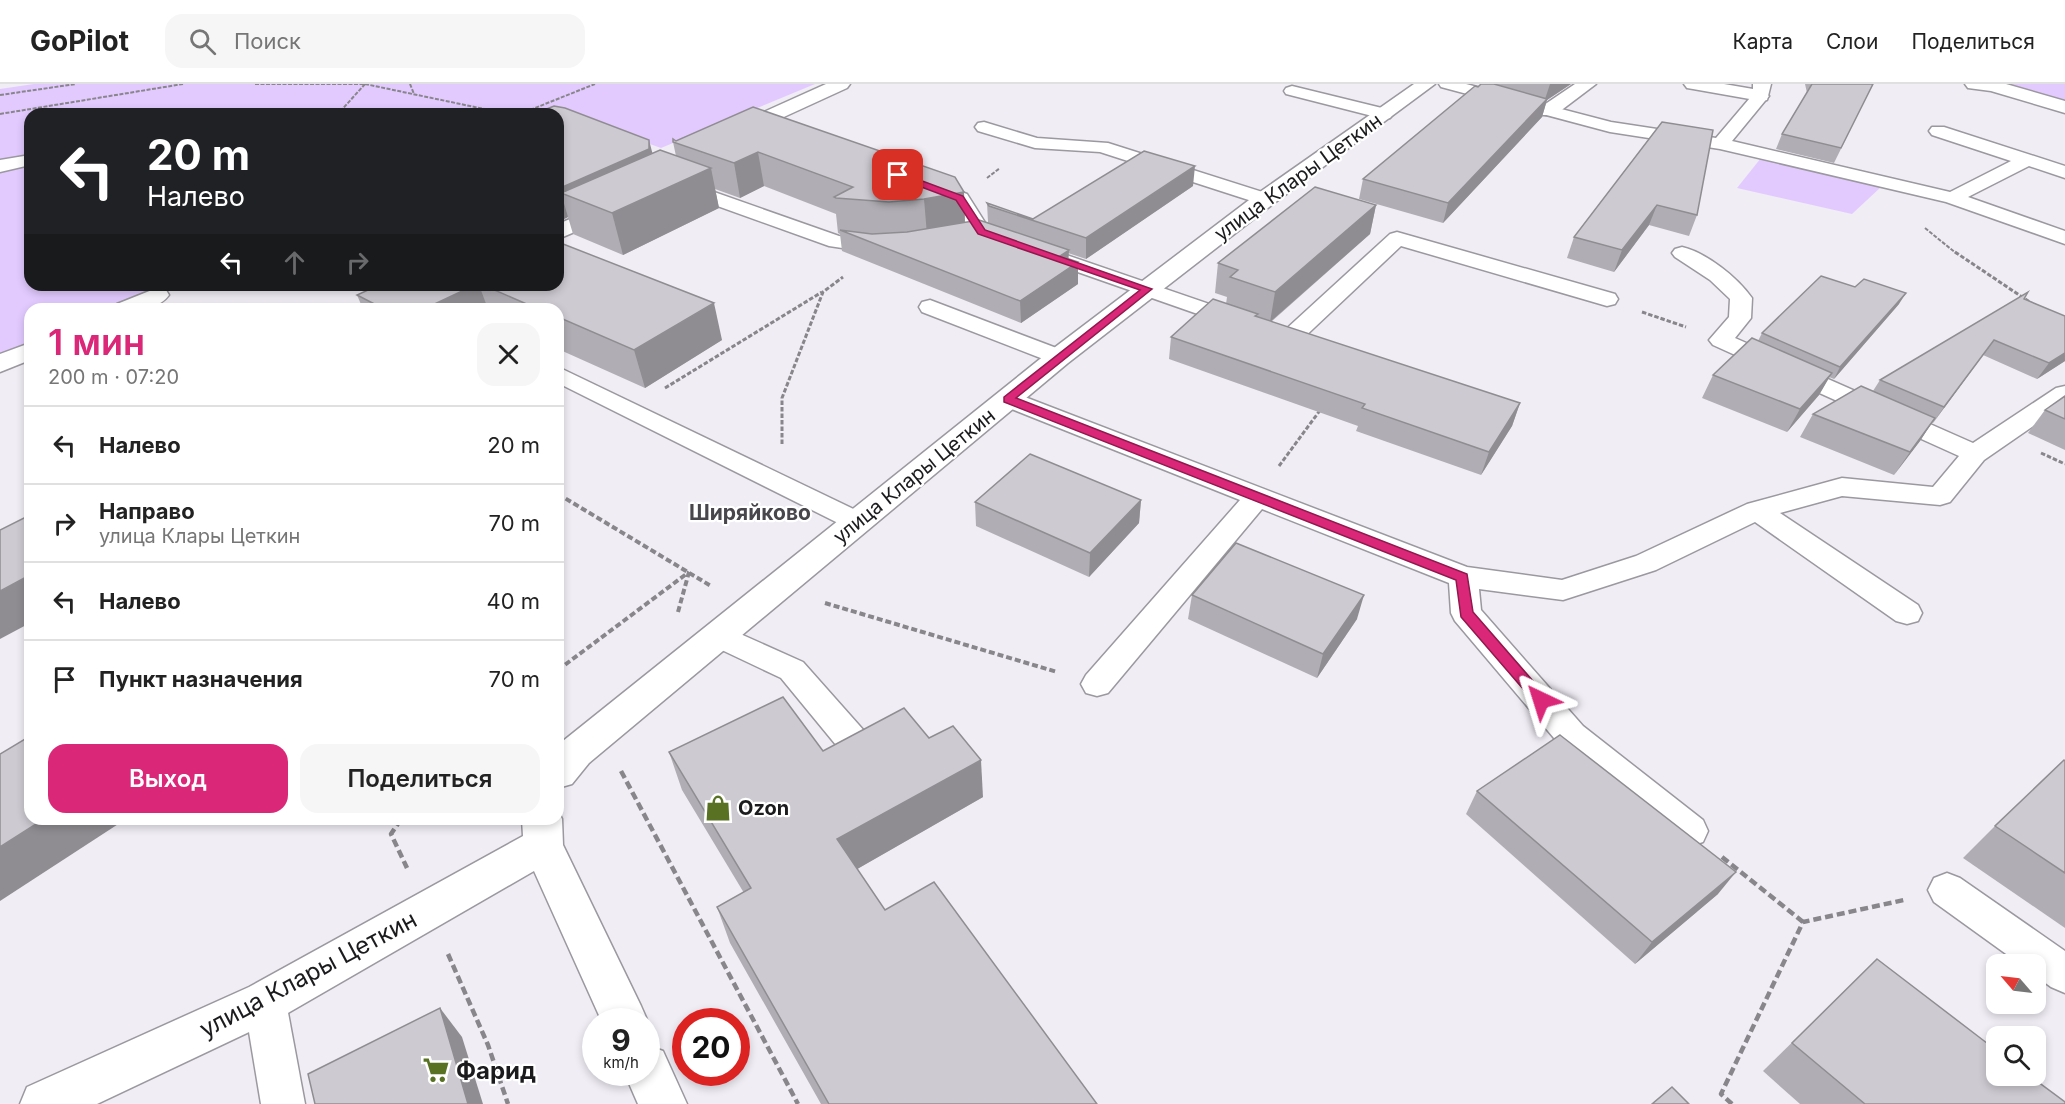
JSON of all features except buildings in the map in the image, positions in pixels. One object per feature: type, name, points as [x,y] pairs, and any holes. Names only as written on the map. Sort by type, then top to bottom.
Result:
[{"type":"street","points":[[711,143],[841,84]]},
{"type":"street","name":"улица Клары Цеткин","points":[[564,766],[576,752],[1059,357],[1265,199],[1426,84]]},
{"type":"street","points":[[1548,111],[1587,84]]},
{"type":"street","points":[[1693,84],[1761,90]]},
{"type":"street","points":[[1974,84],[1993,86],[2065,108]]},
{"type":"street","points":[[564,229],[628,200]]},
{"type":"street","points":[[139,303],[157,295]]},
{"type":"street","points":[[0,364],[24,354]]},
{"type":"street","points":[[542,832],[619,1008]]},
{"type":"street","name":"улица Клары Цеткин","points":[[44,1104],[265,1002],[428,910],[542,832]]},
{"type":"street","points":[[654,1086],[663,1104]]},
{"type":"lane","points":[[1448,84],[1610,127],[1720,144],[1952,198],[2065,238]]},
{"type":"lane","points":[[1720,144],[1761,90]]},
{"type":"lane","points":[[1292,91],[1384,114]]},
{"type":"lane","points":[[984,127],[1035,143],[1102,147],[1265,199]]},
{"type":"lane","points":[[1938,131],[2065,172]]},
{"type":"lane","points":[[1952,198],[2027,159]]},
{"type":"lane","points":[[0,166],[24,161]]},
{"type":"lane","points":[[908,179],[960,198],[981,232]]},
{"type":"lane","points":[[665,180],[836,242],[882,248],[906,246]]},
{"type":"lane","points":[[960,237],[981,232],[1004,240]]},
{"type":"lane","points":[[1026,247],[1288,339],[1397,238],[1607,299]]},
{"type":"lane","points":[[1682,253],[1718,275],[1741,298],[1740,318],[1721,339],[1975,454]]},
{"type":"lane","points":[[930,307],[1059,357]]},
{"type":"lane","points":[[564,377],[858,522]]},
{"type":"lane","points":[[1008,399],[1463,577],[1563,590],[1646,562],[1757,510],[1842,487],[1940,496],[1975,454],[2065,393]]},
{"type":"lane","points":[[1097,684],[1257,496]]},
{"type":"lane","points":[[1757,510],[1907,613]]},
{"type":"lane","points":[[1463,577],[1466,614],[1571,735],[1690,831]]},
{"type":"lane","points":[[718,635],[792,670],[862,752]]},
{"type":"lane","points":[[1947,890],[2065,974]]},
{"type":"lane","points":[[265,1002],[283,1104]]},
{"type":"path","points":[[0,95],[76,84]]},
{"type":"path","points":[[37,108],[183,84]]},
{"type":"path","points":[[255,84],[365,84],[478,108]]},
{"type":"path","points":[[343,108],[365,84]]},
{"type":"path","points":[[410,84],[414,95]]},
{"type":"path","points":[[535,108],[595,84]]},
{"type":"path","points":[[0,114],[24,110]]},
{"type":"path","points":[[960,198],[1035,143]]},
{"type":"path","points":[[1921,225],[1957,254],[2040,307]]},
{"type":"path","points":[[629,409],[823,292],[882,248]]},
{"type":"path","points":[[782,485],[782,398],[823,292]]},
{"type":"path","points":[[1607,299],[1721,339]]},
{"type":"path","points":[[1257,496],[1325,403]]},
{"type":"path","points":[[564,498],[750,610]]},
{"type":"path","points":[[564,666],[689,572]]},
{"type":"path","points":[[658,685],[689,572]]},
{"type":"path","points":[[776,588],[1097,684]]},
{"type":"path","points":[[620,770],[798,1104]]},
{"type":"path","points":[[397,825],[391,834],[428,910],[488,1045],[508,1104]]},
{"type":"path","points":[[1690,831],[1803,922]]},
{"type":"path","points":[[1803,922],[1947,890]]},
{"type":"path","points":[[1732,1104],[1721,1094],[1803,922]]},
{"type":"shaded area","points":[[34,84],[815,84],[661,148],[564,116],[564,108],[24,108],[24,291],[154,291],[126,303],[24,303],[24,347],[0,357],[0,89]]},
{"type":"shaded area","points":[[1995,84],[2065,84],[2065,102]]},
{"type":"shaded area","points":[[1761,158],[1881,187],[1852,214],[1737,188]]},
{"type":"place","name":"Ozon","points":[[718,808]]},
{"type":"place","name":"Фарид","points":[[436,1070]]},
{"type":"district","name":"Ширяйково","points":[[750,512]]},
{"type":"route","points":[[898,175],[960,198],[981,232],[1147,289],[1008,399],[1463,577],[1466,614],[1541,700]]}]
